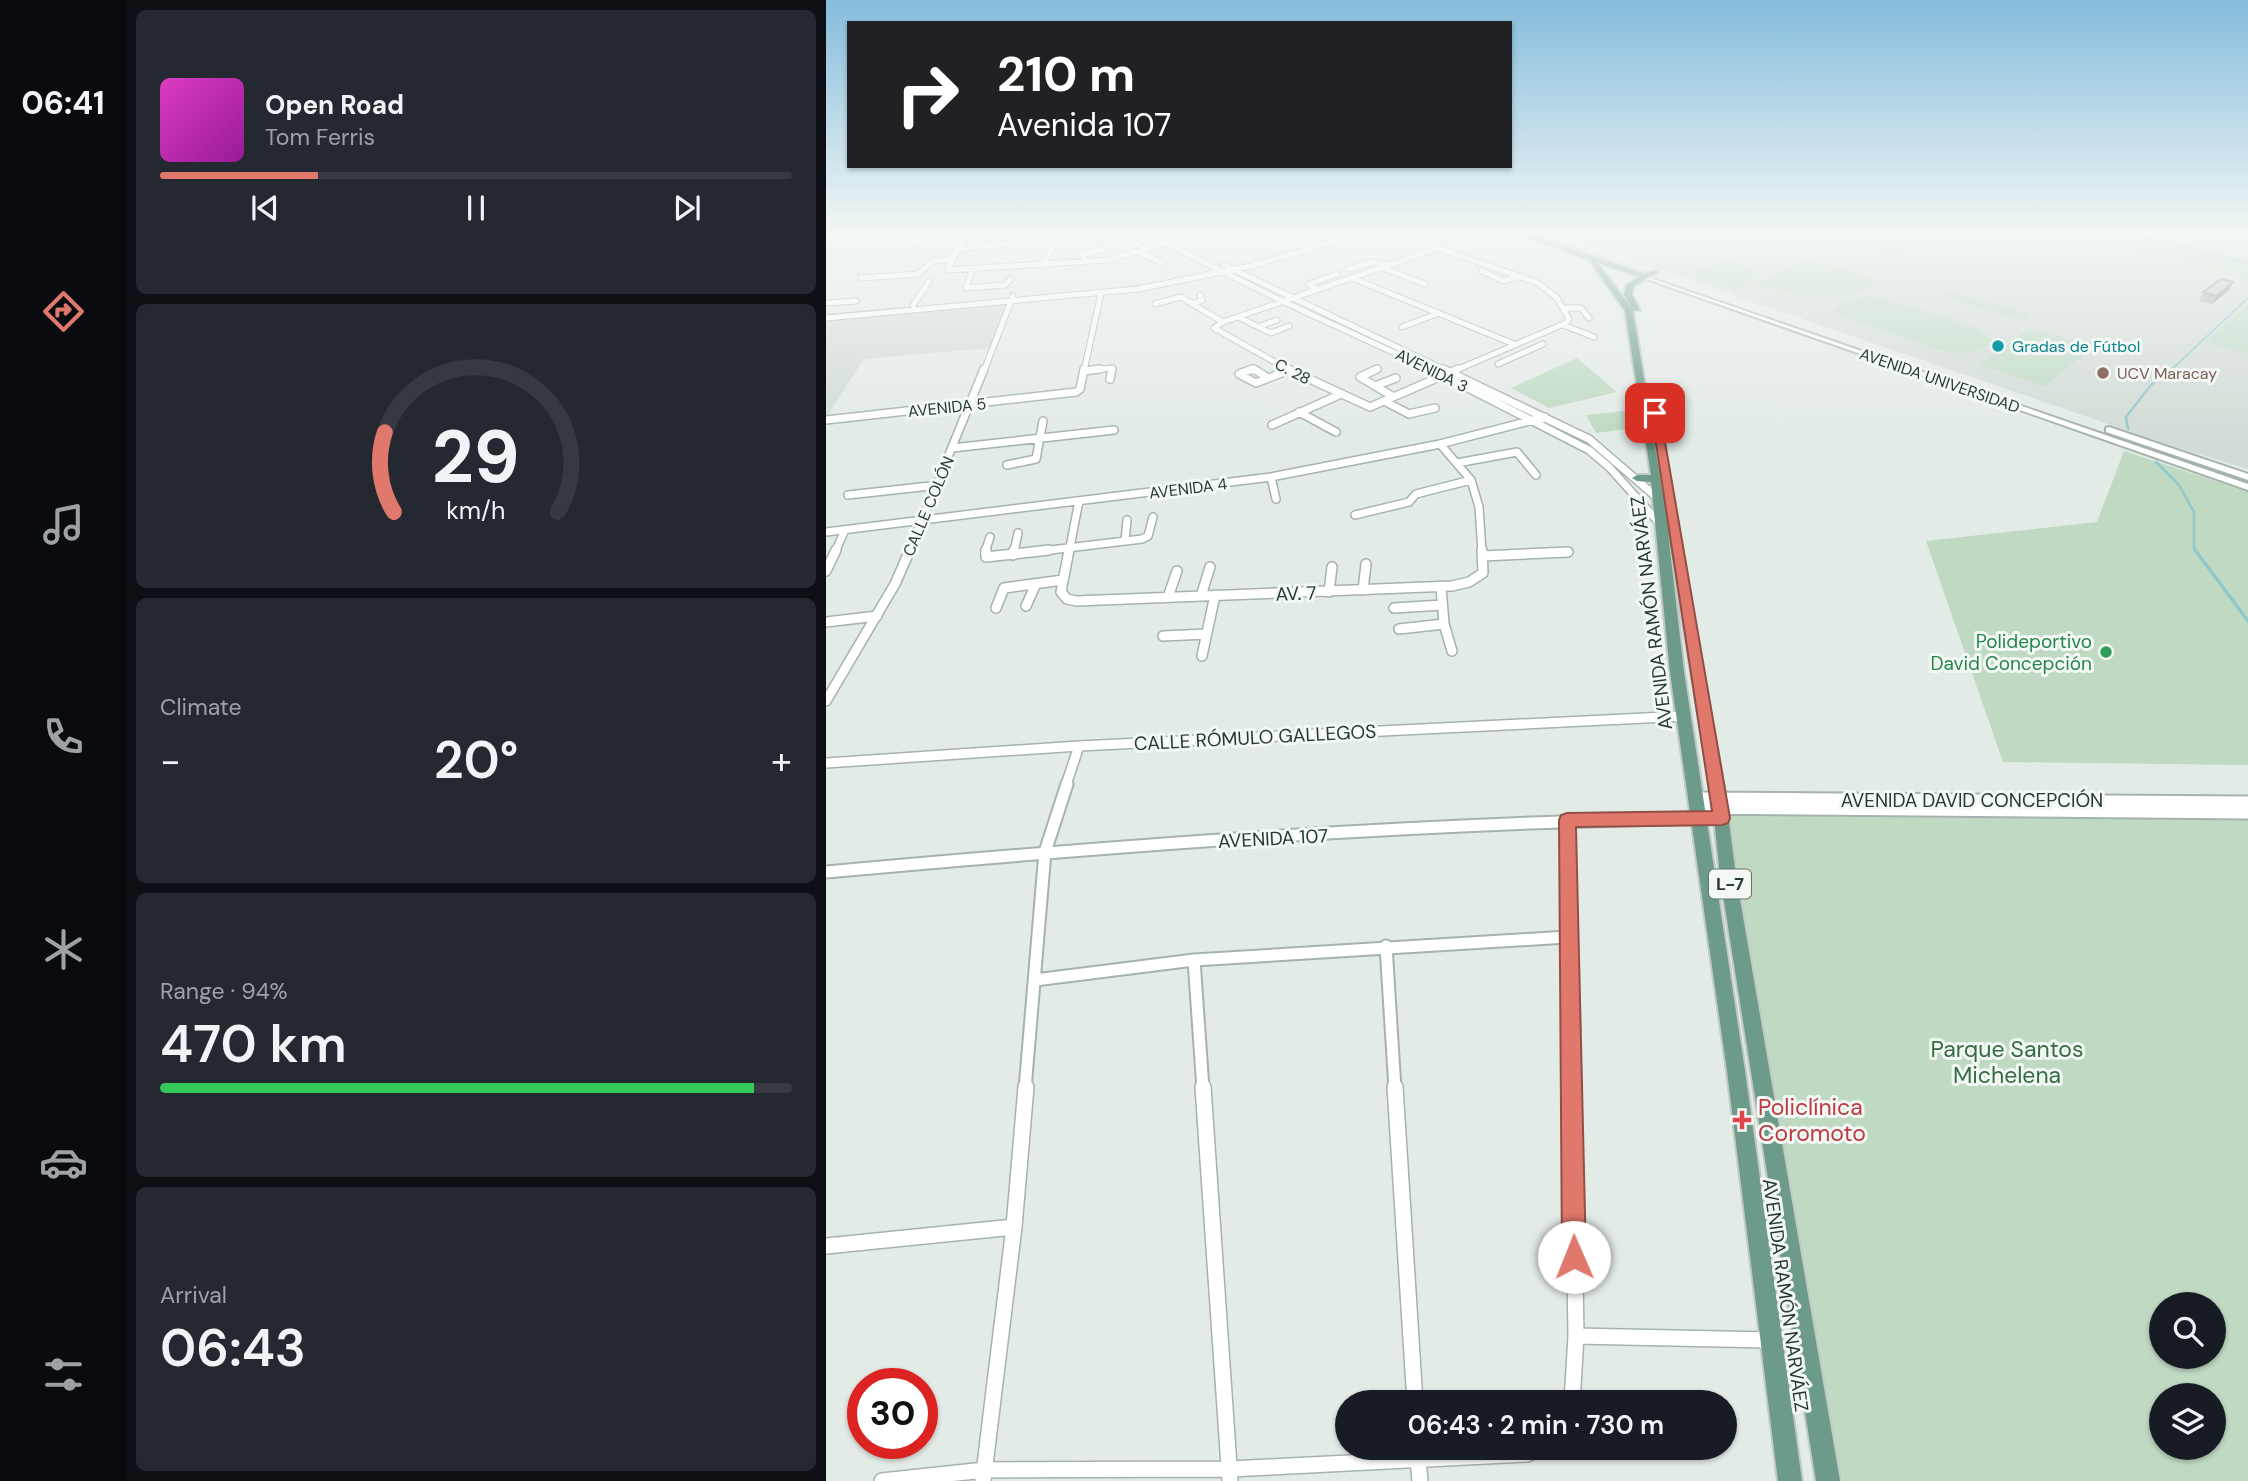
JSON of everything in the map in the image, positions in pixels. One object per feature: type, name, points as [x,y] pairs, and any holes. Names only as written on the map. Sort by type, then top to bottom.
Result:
[{"type":"main road","name":"AVENIDA RAMÓN NARVÁEZ","points":[[1622,300],[1629,311],[1658,498],[1666,521],[1720,809],[1728,876],[1828,1481]]},
{"type":"main road","name":"AVENIDA RAMÓN NARVÁEZ","points":[[1630,300],[1638,313],[1643,339],[1666,521],[1685,716],[1736,1071],[1790,1481]]},
{"type":"main road","points":[[1637,478],[1648,480],[1656,477]]},
{"type":"street","points":[[914,305],[917,300]]},
{"type":"street","points":[[828,312],[994,300]]},
{"type":"street","points":[[826,318],[1001,300]]},
{"type":"street","name":"CALLE COLÓN","points":[[826,701],[895,584],[939,485],[1012,300]]},
{"type":"street","points":[[1099,300],[1084,371],[1112,368]]},
{"type":"street","points":[[1155,304],[1168,300]]},
{"type":"street","points":[[1184,300],[1223,322],[1288,300]]},
{"type":"street","points":[[1192,304],[1202,300]]},
{"type":"street","name":"AVENIDA 3","points":[[1281,300],[1443,375],[1589,450],[1666,521]]},
{"type":"street","name":"AVENIDA 3","points":[[1298,300],[1452,371],[1589,439],[1658,498]]},
{"type":"street","points":[[1407,300],[1514,344]]},
{"type":"street","points":[[1380,403],[1563,325],[1569,319],[1558,300]]},
{"type":"street","name":"AVENIDA UNIVERSIDAD","points":[[1724,300],[2248,487]]},
{"type":"street","points":[[828,303],[856,301]]},
{"type":"street","points":[[828,312],[837,302]]},
{"type":"street","points":[[1565,308],[1581,307],[1589,318]]},
{"type":"street","points":[[1402,327],[1439,313]]},
{"type":"street","points":[[1240,318],[1271,333],[1289,326]]},
{"type":"street","points":[[1258,327],[1277,320]]},
{"type":"street","name":"C. 28","points":[[1223,322],[1214,326],[1218,331],[1363,406],[1380,403],[1416,416],[1435,408]]},
{"type":"street","points":[[1563,325],[1594,337]]},
{"type":"street","points":[[1498,364],[1543,344]]},
{"type":"street","points":[[1507,347],[1521,353]]},
{"type":"street","points":[[1110,379],[1114,360]]},
{"type":"street","points":[[1378,369],[1360,377],[1392,397]]},
{"type":"street","points":[[1268,378],[1289,370]]},
{"type":"street","name":"AVENIDA 5","points":[[826,421],[1067,394],[1080,388],[1084,371]]},
{"type":"street","points":[[1375,386],[1396,378]]},
{"type":"street","points":[[1272,425],[1339,395]]},
{"type":"street","name":"AVENIDA UNIVERSIDAD","points":[[2035,409],[2248,477]]},
{"type":"street","points":[[1299,412],[1336,432]]},
{"type":"street","name":"AVENIDA 4","points":[[826,532],[1271,477],[1440,444],[1545,417]]},
{"type":"street","points":[[1007,465],[1036,459],[1042,421]]},
{"type":"street","points":[[952,448],[1114,430]]},
{"type":"street","points":[[1440,444],[1471,480],[1479,507],[1483,556],[1568,552]]},
{"type":"street","points":[[1457,463],[1517,452],[1536,475]]},
{"type":"street","points":[[1489,456],[1498,465]]},
{"type":"street","points":[[1271,477],[1276,499]]},
{"type":"street","points":[[1355,515],[1409,502],[1416,494],[1471,480]]},
{"type":"street","points":[[848,495],[939,485]]},
{"type":"street","points":[[996,608],[1003,588],[1063,580],[1079,501]]},
{"type":"street","points":[[990,537],[984,555],[986,557],[1013,555],[1145,538],[1153,517]]},
{"type":"street","points":[[1125,541],[1126,520]]},
{"type":"street","points":[[826,571],[845,530]]},
{"type":"street","points":[[1013,555],[1018,533]]},
{"type":"street","name":"AV. 7","points":[[1063,580],[1060,592],[1067,599],[1076,601],[1441,587],[1478,579],[1483,573],[1483,556]]},
{"type":"street","points":[[1363,590],[1366,564]]},
{"type":"street","points":[[1200,596],[1210,567]]},
{"type":"street","points":[[1329,592],[1332,567]]},
{"type":"street","points":[[1168,597],[1177,571]]},
{"type":"street","points":[[1026,606],[1036,584]]},
{"type":"street","points":[[1441,587],[1444,624],[1452,651]]},
{"type":"street","points":[[1202,656],[1215,595]]},
{"type":"street","points":[[1394,608],[1442,605]]},
{"type":"street","points":[[826,622],[877,617]]},
{"type":"street","points":[[1399,629],[1444,624]]},
{"type":"street","points":[[1163,636],[1207,635]]},
{"type":"street","points":[[826,680],[840,679]]},
{"type":"street","name":"CALLE RÓMULO GALLEGOS","points":[[826,764],[1079,746],[1685,716]]},
{"type":"street","points":[[984,1475],[1014,1227],[1045,852],[1079,746]]},
{"type":"street","name":"AVENIDA DAVID CONCEPCIÓN","points":[[2035,806],[2248,802]]},
{"type":"street","name":"AVENIDA DAVID CONCEPCIÓN","points":[[1697,808],[1847,804],[2035,806],[2248,813]]},
{"type":"street","name":"AVENIDA 107","points":[[826,872],[1045,852],[1567,820],[1697,808],[1720,809]]},
{"type":"street","points":[[1567,820],[1576,1336],[1573,1390]]},
{"type":"street","points":[[1035,980],[1194,960],[1386,946],[1567,937]]},
{"type":"street","points":[[1386,946],[1414,1390]]},
{"type":"street","points":[[1194,960],[1230,1475]]},
{"type":"street","points":[[826,1246],[1014,1227]]},
{"type":"street","points":[[1576,1336],[1770,1340]]},
{"type":"street","points":[[882,1481],[984,1475],[1230,1475],[1364,1460]]},
{"type":"street","points":[[1418,1460],[1420,1481]]},
{"type":"shaded area","points":[[1748,300],[2248,300],[2248,469],[2172,446]]},
{"type":"shaded area","points":[[1007,303],[990,348],[864,359],[826,418],[826,320]]},
{"type":"green space","points":[[1890,300],[1979,329],[1991,338],[1984,348],[1973,352],[1945,351],[1839,314],[1836,310],[1842,302]]},
{"type":"green space","points":[[1955,300],[1981,300],[2029,314],[2020,320]]},
{"type":"green space","points":[[2248,304],[2248,354],[2206,342]]},
{"type":"green space","points":[[2030,328],[2093,347],[2045,386],[1980,365]]},
{"type":"green space","points":[[1577,358],[1617,392],[1549,408],[1511,388]]},
{"type":"green space","points":[[1634,410],[1643,427],[1596,433],[1586,415]]},
{"type":"green space","name":"Polideportivo David Concepción","points":[[2124,451],[2248,492],[2248,765],[2003,762],[1926,541],[2097,522]]},
{"type":"green space","name":"Parque Santos Michelena","points":[[1719,815],[2248,819],[2248,1481],[1835,1481]]},
{"type":"waterway","points":[[2170,371],[2246,300]]},
{"type":"waterway","points":[[826,315],[903,308]]},
{"type":"waterway","points":[[2128,429],[2126,417],[2151,385],[2173,369]]},
{"type":"waterway","points":[[2156,462],[2179,485],[2194,512],[2194,548],[2197,552]]},
{"type":"waterway","points":[[2195,550],[2248,621]]},
{"type":"place","name":"Gradas de Fútbol","points":[[1998,346]]},
{"type":"place","name":"UCV Maracay","points":[[2103,373]]},
{"type":"place","name":"Polideportivo David Concepción","points":[[2106,652]]},
{"type":"place","name":"Policlínica Coromoto","points":[[1742,1120]]},
{"type":"route","points":[[1574,1257],[1567,820],[1722,818],[1670,517],[1655,413]]}]
